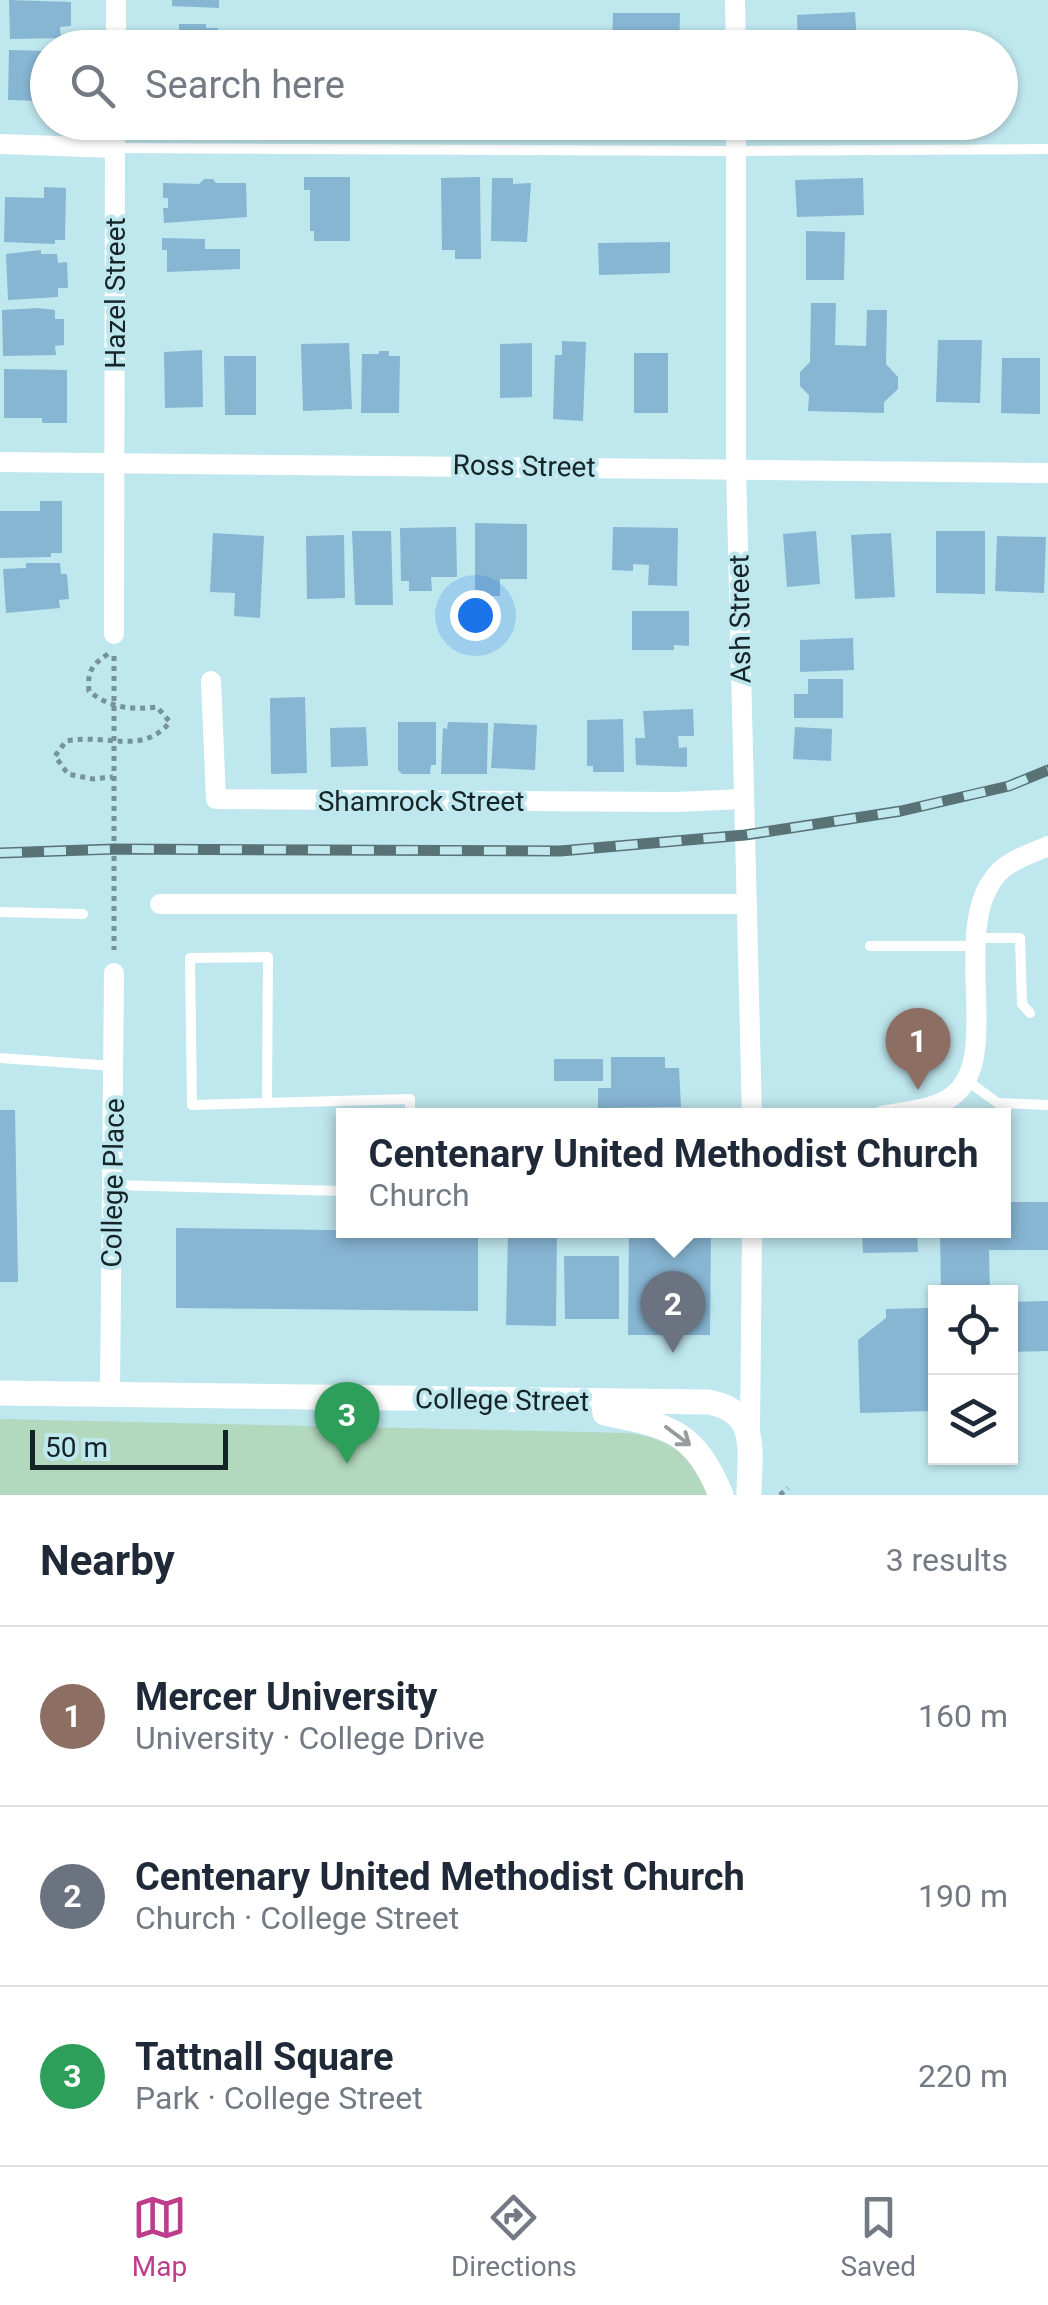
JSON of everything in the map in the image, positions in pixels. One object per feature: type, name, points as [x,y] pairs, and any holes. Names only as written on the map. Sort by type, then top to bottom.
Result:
[{"type":"street","points":[[116,0],[116,30]]},
{"type":"street","points":[[735,0],[736,30]]},
{"type":"street","name":"Hazel Street","points":[[115,140],[116,464]]},
{"type":"street","name":"Ash Street","points":[[737,140],[736,468],[752,1108]]},
{"type":"street","points":[[0,144],[115,148]]},
{"type":"street","name":"Ross Street","points":[[0,462],[1048,473]]},
{"type":"street","points":[[114,634],[116,464]]},
{"type":"street","name":"Shamrock Street","points":[[211,681],[216,798],[616,802],[744,799]]},
{"type":"street","points":[[918,1108],[941,1103],[966,1080],[974,1042],[978,913],[987,890],[1000,870],[1048,846]]},
{"type":"street","points":[[160,904],[746,904]]},
{"type":"street","name":"College Place","points":[[110,1394],[114,973]]},
{"type":"street","points":[[748,1495],[752,1238]]},
{"type":"street","name":"College Street","points":[[0,1393],[708,1402],[730,1408],[750,1434]]},
{"type":"street","points":[[551,1402],[665,1426],[696,1450],[722,1495]]},
{"type":"lane","points":[[115,148],[1048,148]]},
{"type":"lane","points":[[0,912],[83,914]]},
{"type":"lane","points":[[870,946],[1020,938],[1022,1004],[1030,1012]]},
{"type":"lane","points":[[267,1103],[268,958],[190,958],[192,1105],[267,1103],[410,1098],[410,1108]]},
{"type":"lane","points":[[0,1058],[114,1066]]},
{"type":"lane","points":[[966,1080],[998,1103],[1048,1105]]},
{"type":"lane","points":[[114,1184],[336,1191]]},
{"type":"path","points":[[113,777],[93,779],[68,774],[55,756],[66,741],[113,738],[134,742],[158,737],[170,722],[157,707],[114,705],[102,702],[90,691],[87,675],[94,664],[114,650],[114,705],[113,738],[114,936]]},
{"type":"path","points":[[780,1495],[788,1488]]},
{"type":"green space","points":[[0,1419],[629,1433],[659,1440],[679,1452],[712,1495],[0,1495]]},
{"type":"building","points":[[9,0],[71,2],[71,26],[30,30],[30,39],[10,39]]},
{"type":"building","points":[[172,0],[219,0],[219,8],[172,6]]},
{"type":"building","points":[[855,12],[856,30],[797,30],[797,15]]},
{"type":"building","points":[[613,13],[680,13],[680,30],[613,30]]},
{"type":"building","points":[[179,24],[218,28],[218,30],[179,30]]},
{"type":"building","points":[[9,50],[30,51],[30,101],[8,100]]},
{"type":"building","points":[[304,177],[350,177],[350,241],[314,241],[314,231],[310,231],[310,190],[304,190]]},
{"type":"building","points":[[480,177],[481,259],[455,259],[455,250],[442,250],[441,178]]},
{"type":"building","points":[[492,178],[513,178],[513,184],[531,183],[527,242],[491,241]]},
{"type":"building","points":[[863,178],[864,215],[797,217],[795,180]]},
{"type":"building","points":[[204,179],[246,183],[247,217],[164,223],[163,208],[168,208],[168,198],[163,198],[163,183],[199,184]]},
{"type":"building","points":[[44,187],[66,188],[65,240],[55,240],[55,244],[4,242],[5,197],[44,198]]},
{"type":"building","points":[[806,231],[845,232],[844,280],[806,280]]},
{"type":"building","points":[[162,238],[205,239],[205,249],[240,249],[240,269],[167,272],[167,250],[162,250]]},
{"type":"building","points":[[670,242],[670,273],[599,275],[598,243]]},
{"type":"building","points":[[41,250],[41,254],[57,254],[58,263],[67,262],[68,288],[58,288],[58,297],[8,300],[6,254]]},
{"type":"building","points":[[811,303],[836,303],[835,345],[866,346],[867,310],[887,310],[886,364],[898,377],[898,389],[884,402],[884,413],[808,411],[809,395],[800,386],[800,372],[810,362]]},
{"type":"building","points":[[2,310],[55,310],[55,319],[64,319],[64,345],[55,346],[56,355],[3,356]]},
{"type":"building","points":[[938,340],[982,340],[980,403],[936,402]]},
{"type":"building","points":[[562,341],[586,342],[583,421],[553,419],[555,355],[562,355]]},
{"type":"building","points":[[349,343],[352,409],[303,411],[301,344]]},
{"type":"building","points":[[532,343],[532,397],[500,398],[500,344]]},
{"type":"building","points":[[202,350],[203,407],[165,408],[164,352]]},
{"type":"building","points":[[379,351],[400,356],[399,413],[361,413],[362,354]]},
{"type":"building","points":[[634,353],[668,353],[668,413],[634,413]]},
{"type":"building","points":[[224,356],[256,356],[256,415],[225,415]]},
{"type":"building","points":[[1002,358],[1040,358],[1040,414],[1001,413]]},
{"type":"building","points":[[4,369],[67,370],[67,423],[42,423],[42,418],[4,418]]},
{"type":"building","points":[[40,501],[62,501],[62,553],[51,553],[51,557],[0,558],[0,511],[40,511]]},
{"type":"building","points":[[475,523],[527,524],[527,579],[500,579],[500,596],[475,596]]},
{"type":"building","points":[[456,527],[457,577],[431,577],[432,591],[409,591],[409,581],[401,581],[400,528]]},
{"type":"building","points":[[613,527],[678,528],[677,586],[648,585],[649,565],[633,564],[633,571],[612,570]]},
{"type":"building","points":[[352,531],[391,531],[393,605],[355,605]]},
{"type":"building","points":[[816,531],[820,584],[787,587],[783,534]]},
{"type":"building","points":[[936,531],[985,531],[985,594],[936,593]]},
{"type":"building","points":[[213,533],[264,536],[260,618],[234,616],[235,593],[210,592]]},
{"type":"building","points":[[891,533],[895,597],[855,599],[851,535]]},
{"type":"building","points":[[344,535],[345,598],[307,599],[306,536]]},
{"type":"building","points":[[997,536],[1046,537],[1044,593],[995,591]]},
{"type":"building","points":[[26,563],[60,563],[61,574],[67,574],[69,599],[59,600],[60,608],[6,613],[3,569],[26,568]]},
{"type":"building","points":[[632,611],[689,611],[689,646],[632,650]]},
{"type":"building","points":[[853,638],[854,670],[800,672],[800,640]]},
{"type":"building","points":[[808,679],[843,679],[843,718],[794,718],[794,694],[808,694]]},
{"type":"building","points":[[305,697],[307,773],[271,774],[270,698]]},
{"type":"building","points":[[693,709],[694,736],[678,736],[679,748],[687,747],[687,767],[636,765],[635,738],[645,738],[643,711]]},
{"type":"building","points":[[623,719],[624,772],[593,772],[593,766],[587,766],[587,720]]},
{"type":"building","points":[[398,722],[436,722],[436,765],[431,765],[430,774],[402,774],[398,770]]},
{"type":"building","points":[[448,722],[488,723],[487,774],[441,774],[443,728],[447,729]]},
{"type":"building","points":[[494,723],[537,725],[535,770],[491,768]]},
{"type":"building","points":[[366,727],[368,766],[331,767],[330,728]]},
{"type":"building","points":[[795,727],[832,729],[831,761],[793,759]]},
{"type":"building","points":[[611,1057],[665,1057],[665,1068],[679,1068],[681,1107],[598,1108],[598,1088],[611,1088]]},
{"type":"building","points":[[554,1059],[603,1059],[603,1081],[554,1081]]},
{"type":"building","points":[[0,1110],[15,1110],[18,1282],[0,1282]]},
{"type":"building","points":[[1011,1202],[1048,1202],[1048,1250],[989,1250],[990,1285],[941,1285],[940,1238],[1011,1238]]},
{"type":"building","points":[[176,1228],[336,1230],[336,1238],[478,1238],[478,1311],[176,1308]]},
{"type":"building","points":[[508,1238],[557,1238],[556,1326],[506,1325]]},
{"type":"building","points":[[629,1238],[711,1238],[710,1335],[628,1335]]},
{"type":"building","points":[[862,1238],[917,1238],[918,1252],[863,1253]]},
{"type":"building","points":[[564,1256],[619,1256],[619,1319],[565,1319]]},
{"type":"building","points":[[1048,1301],[1048,1351],[1018,1352],[1018,1302]]},
{"type":"building","points":[[928,1308],[928,1411],[860,1413],[858,1340],[886,1318],[886,1309]]},
{"type":"railway","points":[[0,853],[114,849],[560,851],[745,835],[901,811],[1009,786],[1048,770]]},
{"type":"place","name":"Mercer University","points":[[918,1090]]},
{"type":"place","name":"Centenary United Methodist Church","points":[[673,1353]]},
{"type":"place","name":"Tattnall Square","points":[[347,1464]]}]
